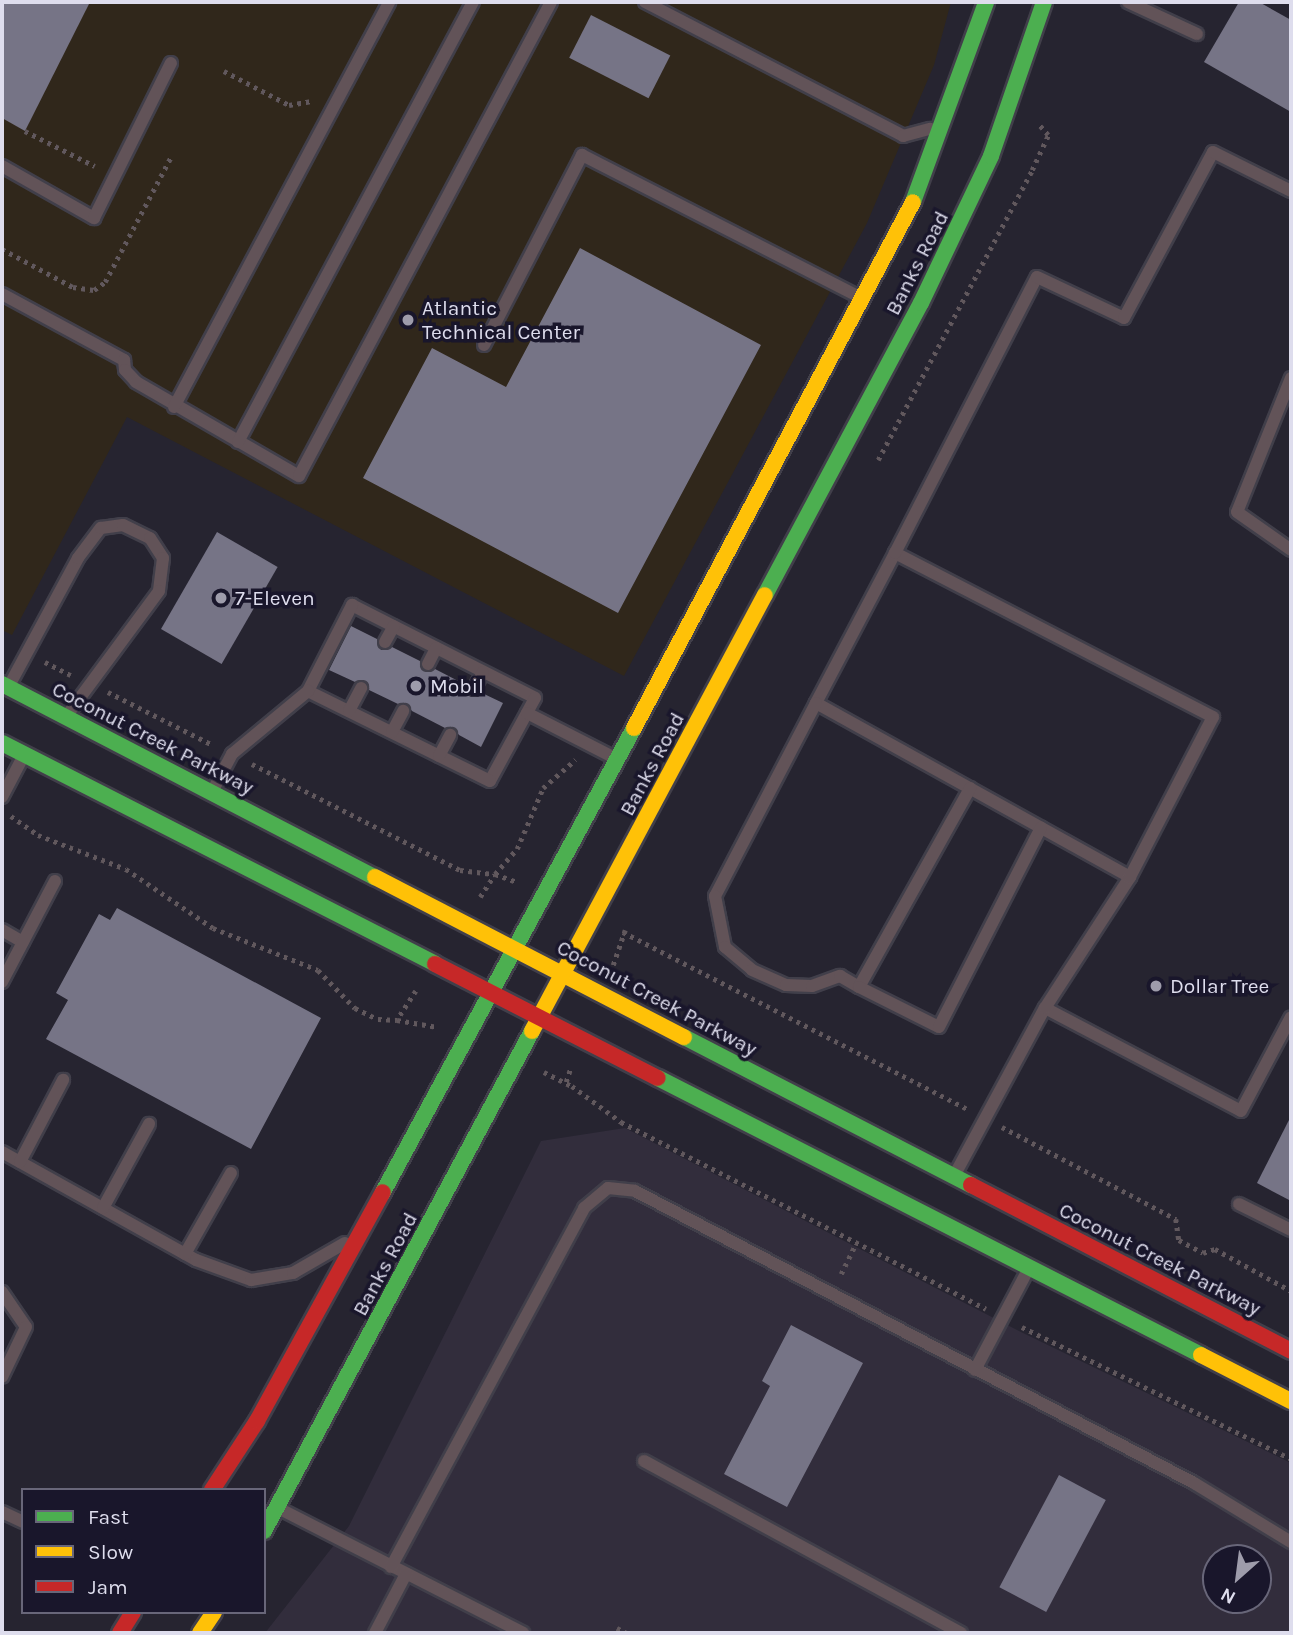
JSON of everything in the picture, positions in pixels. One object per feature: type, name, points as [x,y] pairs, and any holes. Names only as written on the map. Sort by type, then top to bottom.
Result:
[{"type":"street","name":"Banks Road","points":[[213,1488],[257,1421],[618,760],[909,210],[941,134],[986,2]]},
{"type":"street","name":"Banks Road","points":[[266,1528],[972,200],[1027,61],[1044,2]]},
{"type":"street","name":"Coconut Creek Parkway","points":[[5,686],[515,947],[1291,1351]]},
{"type":"street","points":[[2,743],[1291,1401]]},
{"type":"street","points":[[120,1633],[132,1614]]},
{"type":"street","points":[[200,1633],[213,1614]]},
{"type":"lane","points":[[174,407],[388,2]]},
{"type":"lane","points":[[238,442],[473,2]]},
{"type":"lane","points":[[2,293],[124,360],[125,370],[136,382],[174,407],[299,476],[551,2]]},
{"type":"lane","points":[[645,2],[903,136],[930,129]]},
{"type":"lane","points":[[1128,2],[1196,34]]},
{"type":"lane","points":[[2,166],[94,218],[171,63]]},
{"type":"lane","points":[[1041,828],[939,1027],[840,976],[812,986],[786,985],[752,971],[725,947],[715,896],[1037,277],[1124,318],[1213,152],[1291,191]]},
{"type":"lane","points":[[484,345],[582,155],[862,299]]},
{"type":"lane","points":[[1291,377],[1237,512],[1291,550]]},
{"type":"lane","points":[[5,686],[78,558],[101,528],[123,524],[150,538],[163,558],[159,591],[65,717]]},
{"type":"lane","points":[[895,554],[1213,717],[1130,877],[1045,1008],[954,1176]]},
{"type":"lane","points":[[212,792],[232,754],[308,691],[352,605],[534,698],[490,781],[308,691]]},
{"type":"lane","points":[[385,642],[394,626]]},
{"type":"lane","points":[[428,664],[436,648]]},
{"type":"lane","points":[[474,689],[483,672]]},
{"type":"lane","points":[[349,712],[361,688]]},
{"type":"lane","points":[[816,703],[1130,877]]},
{"type":"lane","points":[[392,732],[403,710]]},
{"type":"lane","points":[[527,713],[618,760]]},
{"type":"lane","points":[[439,756],[450,735]]},
{"type":"lane","points":[[2,797],[24,754]]},
{"type":"lane","points":[[859,987],[970,788]]},
{"type":"lane","points":[[2,982],[55,881]]},
{"type":"lane","points":[[2,930],[23,942]]},
{"type":"lane","points":[[1045,1008],[1241,1111],[1291,1017]]},
{"type":"lane","points":[[20,1162],[63,1080]]},
{"type":"lane","points":[[103,1208],[149,1124]]},
{"type":"lane","points":[[2,1152],[185,1254],[251,1280],[293,1273],[357,1236]]},
{"type":"lane","points":[[185,1254],[231,1173]]},
{"type":"lane","points":[[391,1567],[584,1208],[608,1188],[635,1191],[1194,1483],[1291,1542]]},
{"type":"lane","points":[[1239,1204],[1291,1230]]},
{"type":"lane","points":[[975,1370],[1029,1267]]},
{"type":"lane","points":[[2,1292],[26,1327],[2,1377]]},
{"type":"lane","points":[[644,1461],[961,1633]]},
{"type":"lane","points":[[278,1508],[523,1633]]},
{"type":"lane","points":[[2,1512],[21,1521]]},
{"type":"lane","points":[[375,1633],[406,1574]]},
{"type":"path","points":[[224,71],[289,105],[338,98]]},
{"type":"path","points":[[25,131],[115,176]]},
{"type":"path","points":[[2,249],[73,287],[93,290],[105,282],[172,155]]},
{"type":"path","points":[[2,810],[38,835],[125,869],[213,928],[318,970],[355,1008],[378,1019],[397,1020]]},
{"type":"path","points":[[593,917],[1176,1219],[1178,1240],[1203,1253],[1215,1249],[1291,1291]]},
{"type":"path","points":[[517,1059],[572,1086],[621,1122],[1003,1317],[1291,1459]]},
{"type":"path","points":[[831,1293],[856,1243]]},
{"type":"path","points":[[617,1628],[627,1633]]},
{"type":"shaded area","name":"Atlantic Technical Center","points":[[2,2],[951,2],[934,65],[867,223],[624,676],[127,417],[12,635],[2,630]]},
{"type":"shaded area","points":[[625,1128],[1021,1332],[1291,1463],[1291,1633],[265,1633],[349,1526],[541,1141]]},
{"type":"building","points":[[2,2],[90,2],[25,131],[2,118]]},
{"type":"building","points":[[1239,2],[1259,2],[1291,20],[1291,112],[1204,62]]},
{"type":"building","points":[[591,15],[670,55],[649,98],[569,58]]},
{"type":"building","points":[[580,248],[761,345],[618,613],[363,478],[432,348],[506,387]]},
{"type":"building","name":"7-Eleven","points":[[217,532],[278,567],[222,664],[161,629]]},
{"type":"building","name":"Mobil","points":[[351,626],[377,639],[381,650],[392,647],[420,661],[424,671],[435,669],[466,685],[471,697],[482,693],[503,703],[481,747],[459,735],[453,727],[445,728],[412,711],[406,703],[398,704],[369,690],[366,681],[355,682],[329,670]]},
{"type":"building","points":[[117,908],[321,1018],[251,1149],[46,1039],[68,1000],[56,993],[99,914],[110,920]]},
{"type":"building","points":[[1291,1116],[1291,1201],[1257,1183]]},
{"type":"building","points":[[791,1325],[863,1363],[787,1507],[724,1474],[770,1386],[762,1381]]},
{"type":"building","points":[[1059,1475],[1106,1500],[1046,1612],[999,1587]]},
{"type":"traffic: fast","points":[[913,202],[986,2]]},
{"type":"traffic: fast","points":[[765,595],[921,303],[991,156],[1044,2]]},
{"type":"traffic: fast","points":[[2,684],[375,877]]},
{"type":"traffic: fast","points":[[383,1192],[634,728]]},
{"type":"traffic: fast","points":[[2,743],[435,964]]},
{"type":"traffic: fast","points":[[266,1527],[532,1031]]},
{"type":"traffic: fast","points":[[684,1037],[971,1185]]},
{"type":"traffic: fast","points":[[658,1078],[1201,1355]]},
{"type":"traffic: slow","points":[[634,728],[913,202]]},
{"type":"traffic: slow","points":[[532,1031],[765,595]]},
{"type":"traffic: slow","points":[[375,877],[684,1037]]},
{"type":"traffic: slow","points":[[1201,1355],[1291,1401]]},
{"type":"traffic: slow","points":[[200,1633],[213,1614]]},
{"type":"traffic: jam","points":[[435,964],[658,1078]]},
{"type":"traffic: jam","points":[[971,1185],[1291,1351]]},
{"type":"traffic: jam","points":[[213,1488],[257,1421],[383,1192]]},
{"type":"traffic: jam","points":[[120,1633],[132,1614]]},
{"type":"place","name":"Atlantic Technical Center","points":[[408,320]]},
{"type":"place","name":"7-Eleven","points":[[221,598]]},
{"type":"place","name":"Mobil","points":[[416,686]]},
{"type":"place","name":"Dollar Tree","points":[[1156,986]]}]
